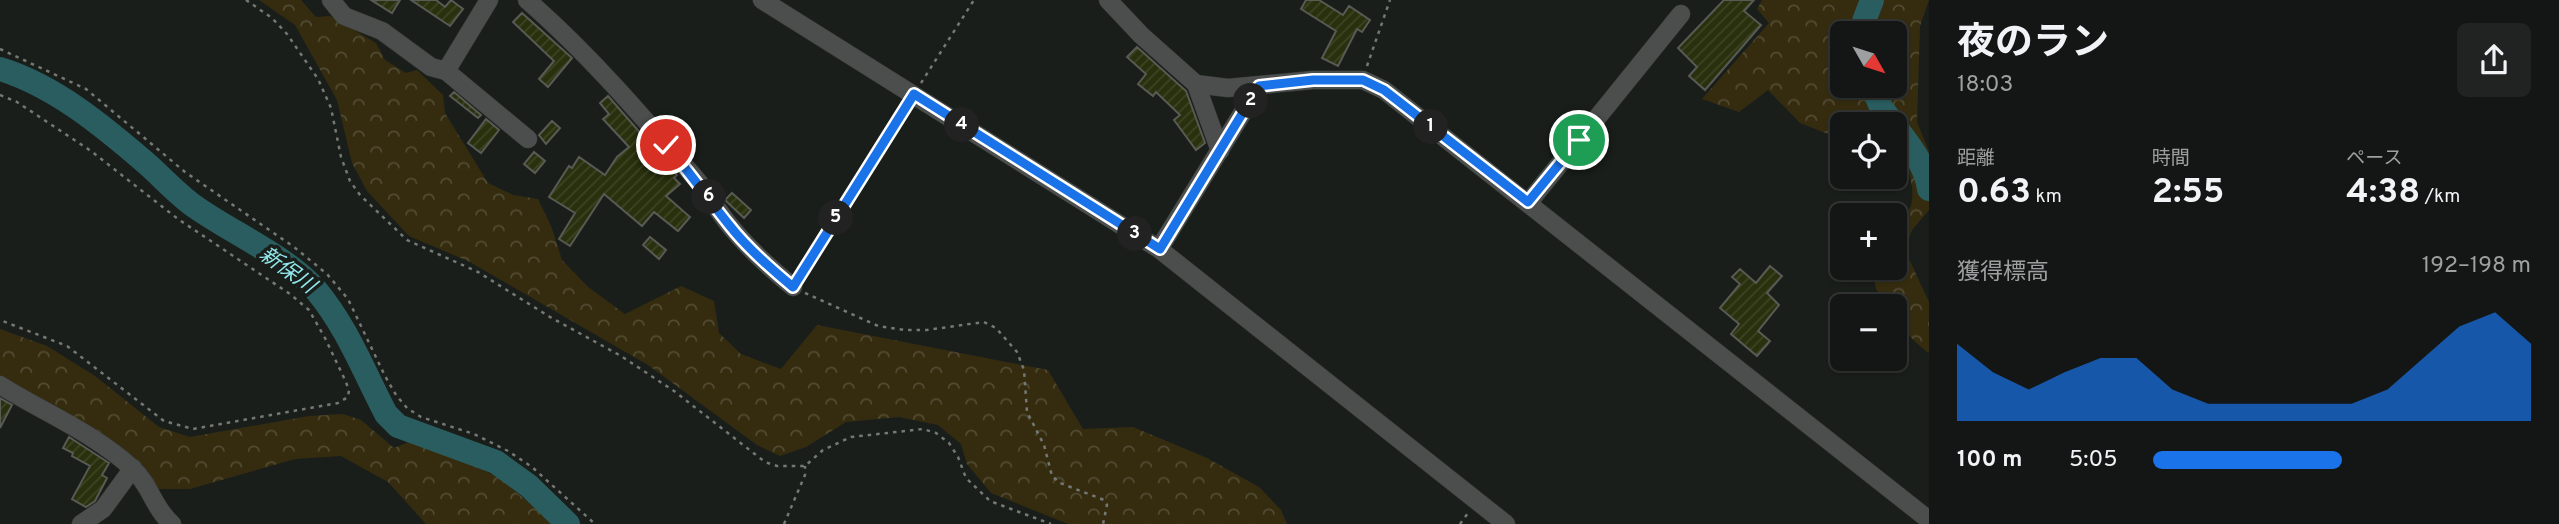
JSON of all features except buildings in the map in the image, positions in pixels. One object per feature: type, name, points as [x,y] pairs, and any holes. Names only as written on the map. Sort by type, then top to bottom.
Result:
[{"type":"street","points":[[331,0],[344,16],[382,31],[431,67],[446,71],[528,139]]},
{"type":"street","points":[[446,71],[489,0]]},
{"type":"street","points":[[527,0],[570,38],[604,74],[698,182],[731,228],[768,267],[793,287]]},
{"type":"street","points":[[762,0],[1160,249],[1506,524]]},
{"type":"street","points":[[1108,0],[1140,35],[1196,84],[1220,151]]},
{"type":"street","points":[[1528,202],[1681,14]]},
{"type":"street","points":[[1196,84],[1228,88],[1313,80],[1363,80],[1384,90],[1929,520]]},
{"type":"street","points":[[1160,249],[1259,86]]},
{"type":"street","points":[[0,385],[105,446],[133,468],[145,482],[160,513],[172,524]]},
{"type":"street","points":[[81,524],[103,509],[133,468]]},
{"type":"path","points":[[246,0],[272,18],[287,34],[318,79],[331,108],[341,157],[350,181],[360,195],[407,240],[478,272],[550,317],[621,356],[674,391],[765,462],[777,466],[805,466],[823,450],[851,437],[923,429],[936,433],[949,443],[966,478],[990,500],[1051,524]]},
{"type":"path","points":[[974,0],[793,287],[878,326],[927,330],[984,322],[996,328],[1017,352],[1024,370],[1027,412],[1044,445],[1052,476],[1060,484],[1104,500],[1107,505],[1103,524]]},
{"type":"path","points":[[1363,80],[1390,0]]},
{"type":"path","points":[[0,49],[86,89],[185,172],[294,247],[327,274],[348,299],[385,376],[407,408],[421,417],[474,435],[508,451],[532,467],[595,524]]},
{"type":"path","points":[[0,94],[17,102],[91,151],[178,219],[266,275],[309,310],[345,380],[349,390],[348,397],[338,403],[193,429],[178,427],[163,421],[67,346],[0,320]]},
{"type":"path","points":[[784,524],[805,475],[805,466]]},
{"type":"green space","points":[[259,0],[301,0],[316,17],[330,16],[376,43],[385,60],[406,73],[417,70],[443,95],[445,113],[488,183],[513,195],[538,199],[551,226],[562,260],[588,287],[625,314],[681,286],[714,301],[719,333],[741,354],[781,369],[817,325],[1048,370],[1083,429],[1133,427],[1207,458],[1259,487],[1281,510],[1287,524],[1068,524],[991,493],[967,464],[961,444],[938,425],[899,417],[846,422],[806,447],[780,456],[757,445],[648,365],[470,262],[409,236],[367,191],[352,163],[337,100],[295,25]]},
{"type":"green space","points":[[1762,0],[1929,0],[1920,26],[1917,122],[1929,152],[1929,210],[1912,230],[1907,244],[1907,212],[1912,202],[1912,189],[1907,171],[1907,112],[1830,112],[1830,135],[1800,123],[1768,90],[1739,112],[1702,99],[1769,23],[1757,9]]},
{"type":"green space","points":[[1907,254],[1929,302],[1929,353],[1907,333],[1907,294],[1880,294],[1874,280],[1907,280]]},
{"type":"green space","points":[[0,329],[47,346],[95,376],[159,427],[190,437],[309,416],[343,414],[361,420],[394,448],[409,442],[462,459],[498,477],[555,524],[426,524],[388,482],[341,456],[295,459],[190,489],[158,489],[147,471],[63,413],[0,377]]},
{"type":"waterway","points":[[1864,21],[1872,0]]},
{"type":"waterway","name":"新保川","points":[[0,69],[20,76],[78,108],[130,149],[194,206],[275,256],[304,278],[337,319],[386,414],[398,426],[496,462],[529,486],[568,524]]},
{"type":"waterway","points":[[1877,98],[1884,112]]},
{"type":"waterway","points":[[1907,142],[1921,164],[1929,189]]},
{"type":"route","points":[[666,145],[698,182],[731,228],[768,267],[793,287],[914,94],[1160,249],[1259,86],[1313,80],[1363,80],[1384,90],[1528,202],[1579,140]]}]
